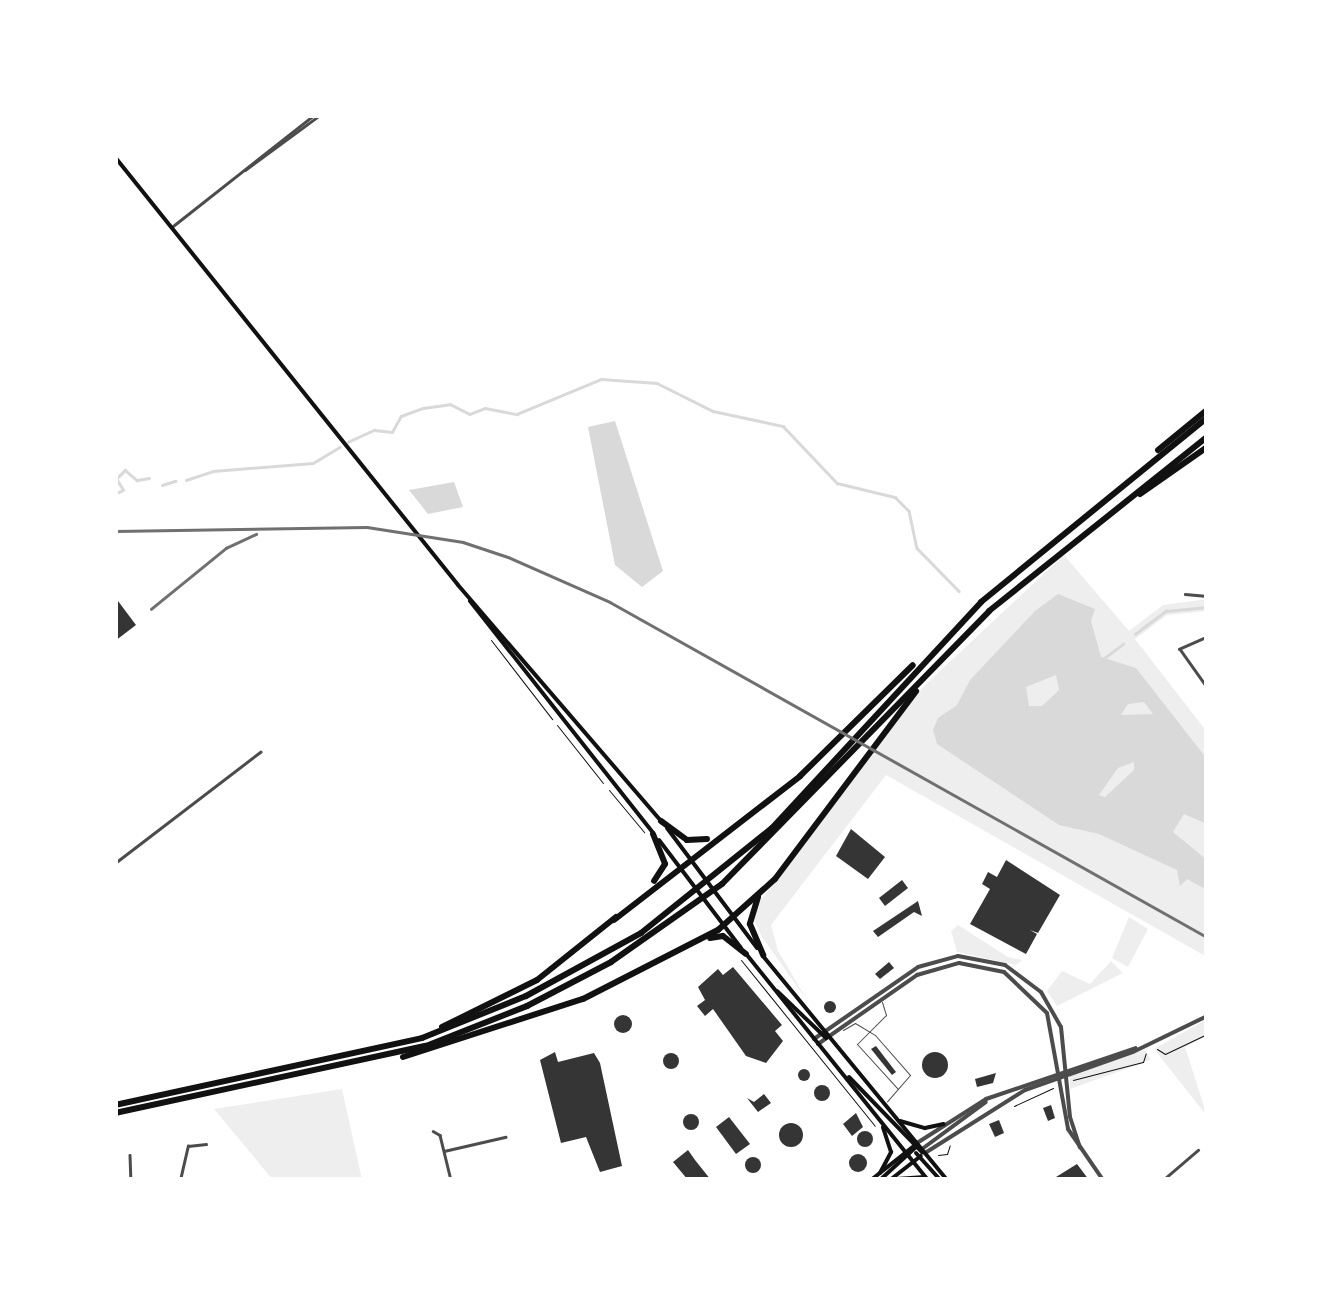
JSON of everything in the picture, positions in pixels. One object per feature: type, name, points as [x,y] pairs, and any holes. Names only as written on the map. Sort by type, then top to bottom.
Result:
[{"type":"highway","points":[[422,1038],[537,980],[614,920],[839,740],[1053,539],[1207,414]]},
{"type":"highway","points":[[1074,541],[1207,437]]},
{"type":"highway","points":[[700,942],[758,896],[865,754],[869,742],[955,644],[1061,550],[1207,447]]},
{"type":"highway","points":[[367,1063],[527,1006],[722,884],[852,749],[857,736],[948,634]]},
{"type":"highway","points":[[115,1105],[422,1038],[572,974],[684,908],[852,749],[869,742]]},
{"type":"highway","points":[[661,820],[694,842],[730,826]]},
{"type":"highway","points":[[614,920],[664,869],[650,835]]},
{"type":"highway","points":[[758,896],[750,921],[763,955]]},
{"type":"highway","points":[[115,1113],[429,1052],[525,1021],[720,935],[746,954]]},
{"type":"main road","points":[[115,157],[458,584],[766,980],[818,1038],[826,1038],[899,1120],[927,1178],[891,1180]]},
{"type":"main road","points":[[458,584],[661,820],[763,955],[834,1064],[878,1118],[947,1180]]},
{"type":"main road","points":[[834,1064],[940,1180]]},
{"type":"main road","points":[[878,1118],[891,1152],[880,1173]]},
{"type":"main road","points":[[899,1120],[920,1127],[944,1124]]},
{"type":"main road","points":[[871,1180],[916,1152]]},
{"type":"main road","points":[[891,1180],[916,1152]]},
{"type":"main road","points":[[880,1180],[916,1152]]},
{"type":"street","points":[[172,227],[316,115]]},
{"type":"street","points":[[1186,594],[1207,596]]},
{"type":"street","points":[[1207,637],[1180,651],[1207,688]]},
{"type":"street","points":[[115,864],[260,752]]},
{"type":"street","points":[[818,1038],[918,966],[952,956],[982,958],[1013,969],[1042,992],[1061,1027],[1066,1122],[1083,1156],[1103,1180]]},
{"type":"street","points":[[826,1038],[879,998],[940,966],[998,970],[1024,985],[1048,1013],[1064,1073]]},
{"type":"street","points":[[916,1152],[944,1124],[999,1094],[1150,1047],[1207,1016]]},
{"type":"street","points":[[916,1152],[984,1112],[1064,1073]]},
{"type":"street","points":[[916,1152],[999,1094]]},
{"type":"street","points":[[433,1131],[444,1151],[451,1180]]},
{"type":"street","points":[[444,1151],[505,1137]]},
{"type":"street","points":[[180,1180],[188,1146],[206,1144]]},
{"type":"street","points":[[1163,1180],[1198,1150]]},
{"type":"street","points":[[130,1155],[131,1180]]},
{"type":"lane","points":[[879,998],[886,1015],[866,1030],[858,1046],[900,1092]]},
{"type":"lane","points":[[835,1032],[855,1023],[910,1075],[900,1092],[885,1103]]},
{"type":"path","points":[[491,640],[552,719]]},
{"type":"path","points":[[557,725],[603,783]]},
{"type":"path","points":[[609,790],[650,835]]},
{"type":"path","points":[[736,955],[881,1133]]},
{"type":"path","points":[[1064,1073],[1078,1082],[1143,1062],[1150,1047],[1163,1054],[1207,1034]]},
{"type":"path","points":[[1009,1107],[1057,1084]]},
{"type":"path","points":[[934,1154],[946,1154]]},
{"type":"shaded area","points":[[615,421],[663,571],[642,587],[615,565],[588,427]]},
{"type":"shaded area","points":[[454,482],[463,507],[428,514],[409,490]]},
{"type":"shaded area","points":[[1064,555],[1129,631],[1163,605],[1207,599],[1207,611],[1167,615],[1135,639],[1207,732],[1207,957],[886,775],[771,925],[778,951],[809,1003],[762,937],[753,918],[757,905],[923,687]]},
{"type":"shaded area","points":[[1058,594],[1095,609],[1091,621],[1101,657],[1136,668],[1207,759],[1207,824],[1184,814],[1173,832],[1207,860],[1207,890],[1187,879],[1180,886],[1177,870],[1099,834],[1059,825],[937,744],[933,730],[938,718],[957,705],[970,680],[1035,611]],"holes":[[[1056,675],[1059,690],[1042,706],[1029,706],[1026,687]],[[1144,702],[1153,714],[1121,715],[1128,704]],[[1134,762],[1134,770],[1105,797],[1099,795],[1118,768]]]},
{"type":"shaded area","points":[[1129,917],[1148,929],[1128,967],[1112,958]]},
{"type":"shaded area","points":[[958,925],[1008,957],[1022,960],[1016,965],[957,952],[951,931]]},
{"type":"shaded area","points":[[1111,961],[1123,973],[1057,1006],[1047,991],[1062,971],[1090,984]]},
{"type":"shaded area","points":[[1207,1019],[1207,1036],[1185,1047],[1207,1116],[1154,1049]]},
{"type":"shaded area","points":[[1145,1050],[1151,1060],[1070,1089],[1070,1075]]},
{"type":"shaded area","points":[[342,1089],[362,1180],[273,1180],[214,1109]]},
{"type":"building","points":[[115,597],[136,625],[115,641]]},
{"type":"building","points":[[851,829],[885,857],[868,879],[836,856]]},
{"type":"building","points":[[1006,860],[1060,895],[1038,933],[1030,930],[1037,934],[1026,954],[970,924],[990,889],[982,884],[988,872],[997,877]]},
{"type":"building","points":[[902,880],[908,888],[885,906],[879,898]]},
{"type":"building","points":[[918,901],[922,916],[914,912],[878,937],[873,931]]},
{"type":"building","points":[[889,962],[894,968],[880,979],[875,974]]},
{"type":"building","points":[[733,967],[782,1025],[775,1031],[783,1041],[766,1063],[746,1056],[713,1009],[705,1016],[697,1006],[705,1000],[698,987],[718,969],[723,975]]},
{"type":"building","points":[[830,1001],[836,1007],[830,1013],[824,1007]]},
{"type":"building","points":[[623,1015],[632,1024],[623,1033],[614,1024]]},
{"type":"building","points":[[876,1046],[896,1072],[892,1075],[871,1049]]},
{"type":"building","points":[[555,1052],[558,1062],[594,1053],[600,1063],[622,1166],[600,1172],[586,1137],[561,1143],[540,1060]]},
{"type":"building","points":[[935,1052],[944,1056],[948,1065],[944,1074],[935,1078],[926,1074],[922,1065],[926,1056]]},
{"type":"building","points":[[671,1053],[679,1061],[671,1069],[663,1061]]},
{"type":"building","points":[[804,1069],[810,1075],[804,1081],[798,1075]]},
{"type":"building","points":[[996,1073],[993,1083],[977,1087],[975,1079]]},
{"type":"building","points":[[822,1085],[830,1093],[822,1101],[814,1093]]},
{"type":"building","points":[[764,1094],[771,1103],[758,1112],[747,1098],[754,1102]]},
{"type":"building","points":[[1051,1105],[1055,1118],[1048,1121],[1043,1108]]},
{"type":"building","points":[[856,1113],[863,1127],[852,1136],[843,1124]]},
{"type":"building","points":[[691,1114],[699,1122],[691,1130],[683,1122]]},
{"type":"building","points":[[729,1117],[750,1144],[736,1154],[716,1127]]},
{"type":"building","points":[[999,1120],[1004,1133],[995,1137],[989,1124]]},
{"type":"building","points":[[791,1123],[800,1126],[800,1144],[791,1147],[782,1144],[779,1135],[782,1126]]},
{"type":"building","points":[[865,1131],[873,1139],[865,1147],[857,1139]]},
{"type":"building","points":[[688,1150],[711,1180],[688,1180],[673,1162]]},
{"type":"building","points":[[858,1154],[867,1163],[858,1172],[849,1163]]},
{"type":"building","points":[[753,1157],[761,1165],[753,1173],[745,1165]]},
{"type":"building","points":[[1077,1164],[1089,1180],[1058,1180],[1056,1177]]},
{"type":"waterway","points":[[348,442],[374,430],[392,432],[401,416],[423,408],[450,404],[470,414],[485,408],[517,414],[601,379],[657,383],[713,411],[783,426],[837,483],[895,497],[909,511],[917,548],[959,591]]},
{"type":"waterway","points":[[186,480],[213,471],[313,463],[340,447]]},
{"type":"waterway","points":[[115,494],[123,490],[116,479],[125,470],[137,480],[149,478]]},
{"type":"waterway","points":[[162,485],[175,481]]},
{"type":"waterway","points":[[1135,634],[1166,611],[1207,607]]},
{"type":"waterway","points":[[1103,659],[1123,644]]},
{"type":"railway","points":[[115,531],[367,527],[463,542],[508,557],[610,602],[1207,937]]},
{"type":"railway","points":[[151,609],[226,548],[256,534]]}]
